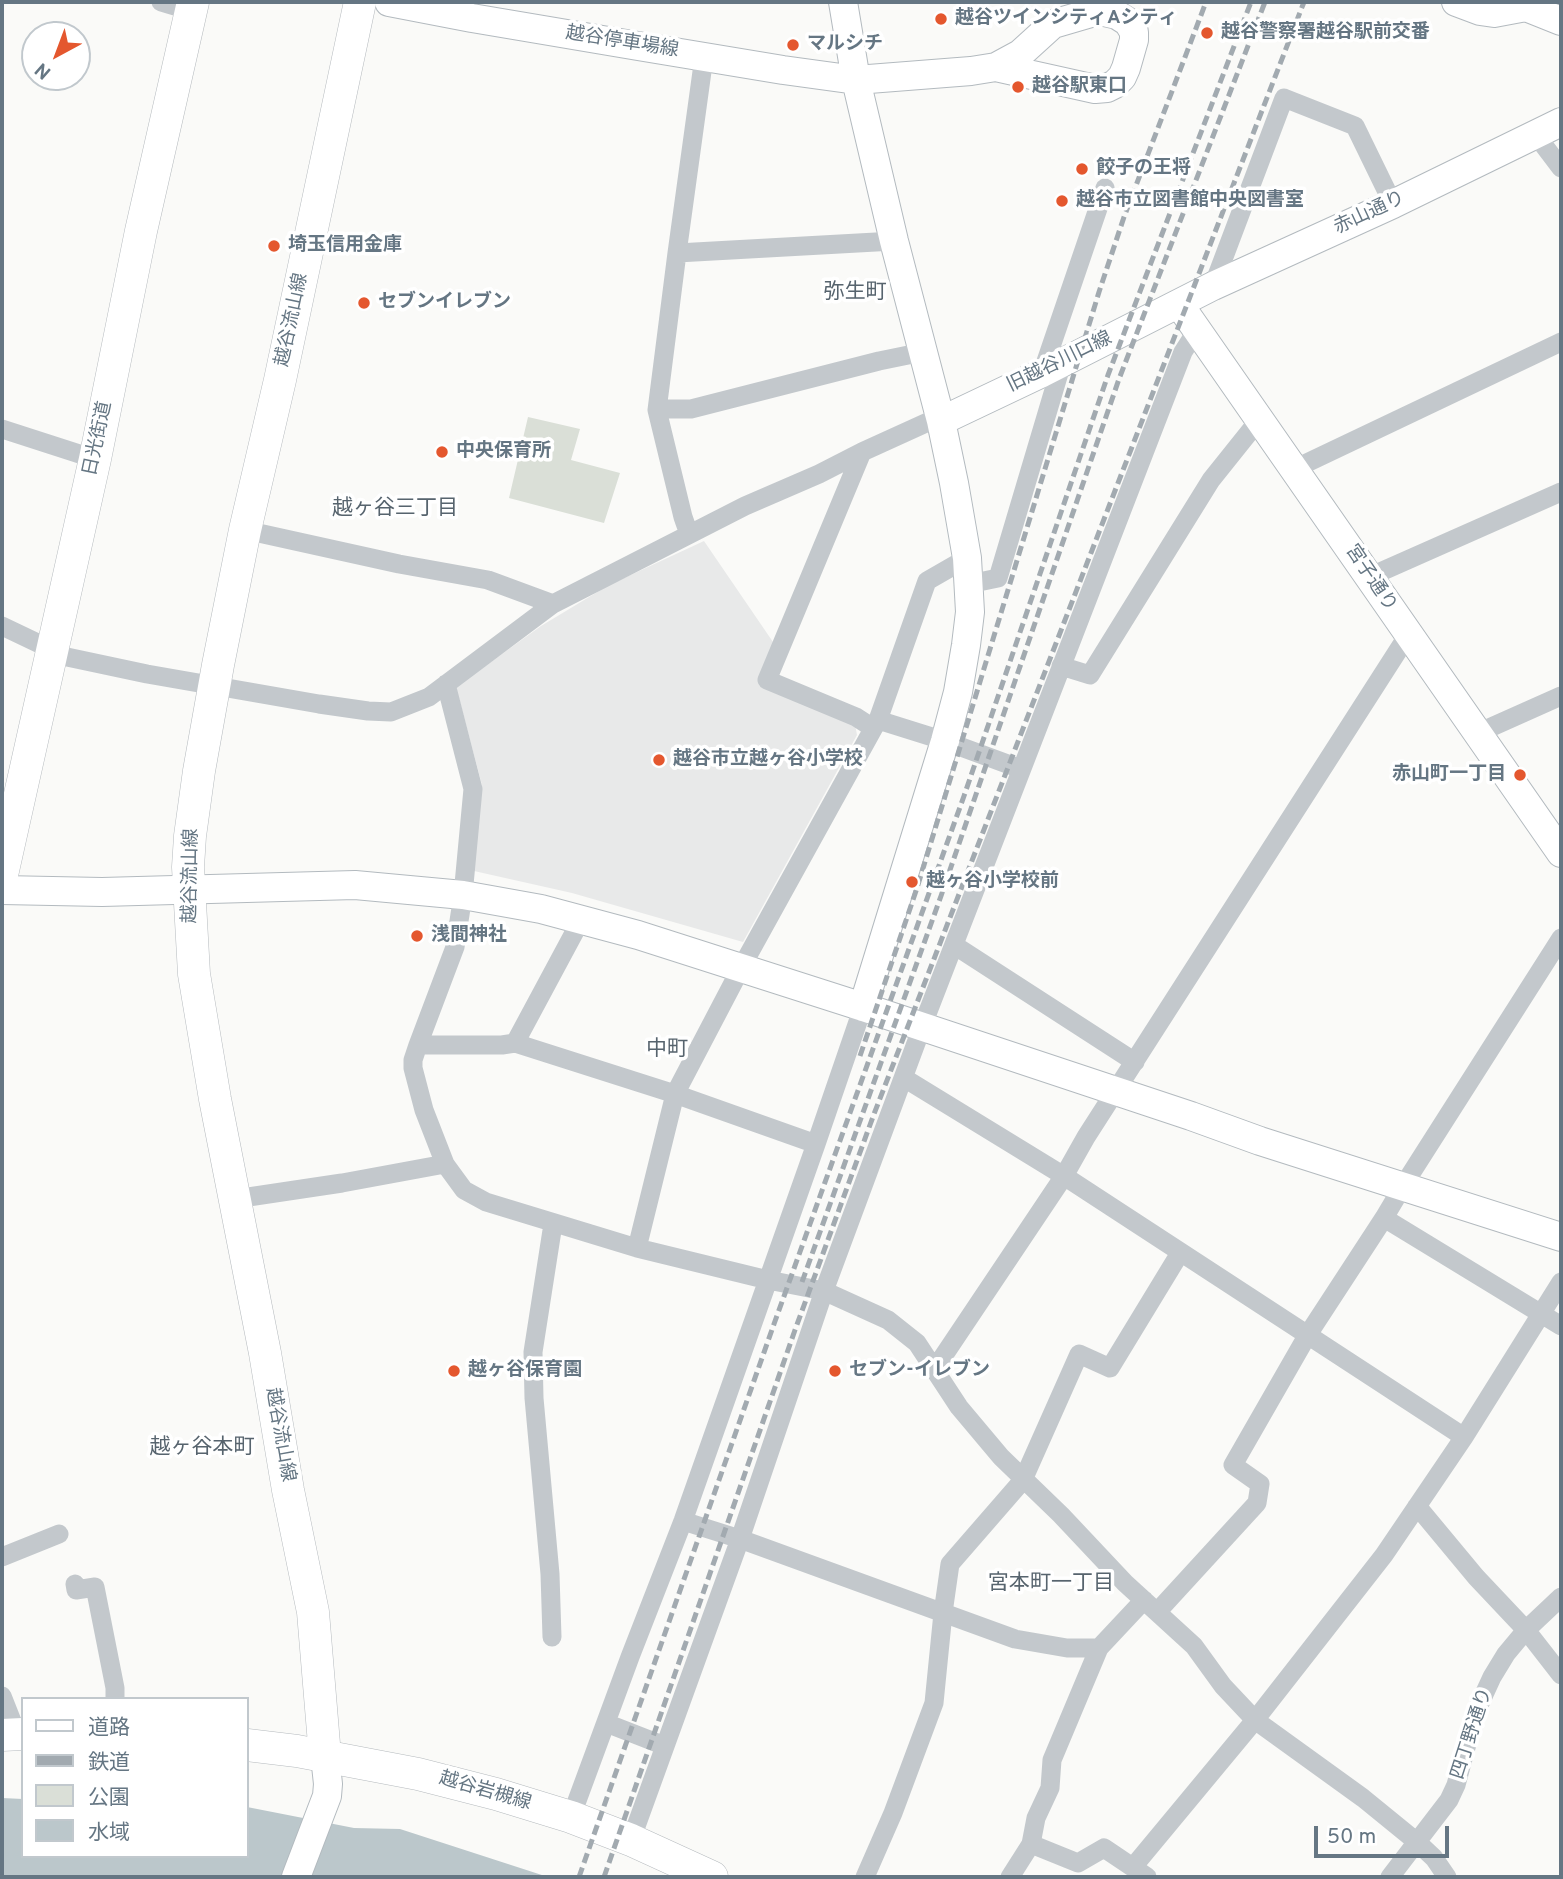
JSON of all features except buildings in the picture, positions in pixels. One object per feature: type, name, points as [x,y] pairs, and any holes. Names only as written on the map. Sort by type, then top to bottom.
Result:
[{"type":"main road","name":"越谷流山線","points":[[325,1756],[313,1612],[215,1099],[196,987],[188,889],[192,818],[214,686],[360,2]]},
{"type":"main road","name":"日光街道","points":[[2,875],[95,459],[141,231],[182,5]]},
{"type":"main road","name":"越谷岩槻線","points":[[248,1745],[297,1751],[418,1774],[496,1794],[571,1817],[631,1840],[712,1877]]},
{"type":"street","name":"越谷停車場線","points":[[389,2],[704,57],[856,80],[996,67]]},
{"type":"street","points":[[571,1817],[682,1521],[863,1007],[945,741],[967,645],[970,612],[968,571],[954,484],[856,80],[843,2]]},
{"type":"street","points":[[1456,2],[1480,12],[1494,13],[1524,4],[1561,21]]},
{"type":"street","points":[[1094,12],[1117,15],[1128,22],[1134,32],[1122,77],[1107,88],[1095,89],[996,67],[1020,54],[1053,24],[1094,12]]},
{"type":"street","points":[[1038,38],[1036,46],[1040,63],[1057,81]]},
{"type":"street","points":[[689,534],[657,409],[704,57]]},
{"type":"street","points":[[1213,286],[1284,98],[1355,126],[1393,204]]},
{"type":"street","name":"赤山通り","points":[[1179,304],[1561,122]]},
{"type":"street","points":[[1536,135],[1561,168]]},
{"type":"street","points":[[637,1248],[675,1094],[741,968],[876,724],[927,581],[968,571],[998,578],[1052,368],[1105,188]]},
{"type":"street","points":[[677,253],[894,241]]},
{"type":"street","name":"旧越谷川口線","points":[[940,419],[1052,368],[1179,304]]},
{"type":"street","name":"宮子通り","points":[[1179,304],[1561,853]]},
{"type":"street","points":[[631,1840],[740,1539],[824,1291],[922,1027],[1183,352],[1197,330]]},
{"type":"street","points":[[1294,469],[1561,342]]},
{"type":"street","points":[[657,409],[691,409],[923,352]]},
{"type":"street","points":[[2,626],[67,657],[319,704],[391,712],[429,696],[553,604],[745,506],[940,419]]},
{"type":"street","points":[[1061,666],[1090,675],[1211,480],[1259,420]]},
{"type":"street","points":[[2,429],[95,459]]},
{"type":"street","points":[[862,452],[767,680],[856,717],[945,741],[1021,769]]},
{"type":"street","points":[[1369,577],[1561,492]]},
{"type":"street","points":[[246,530],[399,564],[488,580],[553,604]]},
{"type":"street","points":[[934,1370],[1064,1176],[1086,1137],[1408,635]]},
{"type":"street","points":[[446,684],[473,789],[455,947],[418,1045],[413,1068],[424,1110],[445,1164],[464,1189],[486,1202],[637,1248],[824,1291],[888,1320],[917,1343],[959,1407],[1001,1457],[1061,1515],[1115,1573],[1194,1646],[1223,1686],[1255,1720],[1363,1798],[1417,1842],[1434,1858],[1447,1877]]},
{"type":"street","points":[[1478,733],[1561,696]]},
{"type":"street","points":[[2,890],[102,892],[355,885],[463,895],[541,909],[638,935],[863,1007],[1260,1141],[1561,1237]]},
{"type":"street","points":[[514,1043],[581,920]]},
{"type":"street","points":[[1010,1877],[1031,1843],[1036,1818],[1050,1788],[1052,1760],[1099,1648],[1151,1605],[1257,1503],[1261,1483],[1233,1465],[1307,1336],[1561,938]]},
{"type":"street","points":[[954,945],[1135,1062]]},
{"type":"street","points":[[418,1045],[514,1043],[675,1094],[816,1144]]},
{"type":"street","points":[[904,1078],[1064,1176],[1464,1437]]},
{"type":"street","points":[[235,1199],[445,1164]]},
{"type":"street","points":[[1384,1218],[1561,1326]]},
{"type":"street","points":[[552,1637],[550,1574],[536,1425],[533,1352],[553,1224]]},
{"type":"street","points":[[865,1877],[934,1703],[950,1564],[1023,1479],[1079,1353],[1110,1368],[1180,1253]]},
{"type":"street","points":[[1031,1843],[1078,1863],[1104,1849],[1140,1872],[1384,1555],[1464,1437],[1561,1282]]},
{"type":"street","points":[[1417,1506],[1476,1577],[1526,1630],[1561,1675]]},
{"type":"street","points":[[682,1521],[740,1539],[1015,1639],[1067,1648],[1099,1648]]},
{"type":"street","points":[[2,1557],[59,1534]]},
{"type":"street","points":[[75,1584],[76,1590],[95,1587],[115,1697]]},
{"type":"street","name":"四丁野通り","points":[[1390,1877],[1449,1800],[1456,1785],[1475,1714],[1506,1654],[1526,1630],[1561,1597]]},
{"type":"street","points":[[2,1696],[14,1734]]},
{"type":"street","points":[[606,1723],[665,1746]]},
{"type":"street","points":[[296,1877],[324,1806],[328,1784],[325,1756]]},
{"type":"shaded area","name":"越谷市立越ヶ谷小学校","points":[[704,541],[773,642],[759,685],[855,724],[857,735],[743,942],[572,893],[474,871],[482,785],[456,687],[541,626],[609,585]]},
{"type":"green space","points":[[528,417],[580,429],[571,460],[620,473],[604,523],[509,498]]},
{"type":"water","points":[[2,1798],[21,1799],[21,1858],[248,1858],[248,1807],[354,1828],[400,1829],[548,1877],[2,1877]]},
{"type":"railway","points":[[860,1056],[917,888],[1099,292],[1124,217],[1206,2]]},
{"type":"railway","points":[[579,1877],[964,796],[1108,375],[1251,2]]},
{"type":"railway","points":[[802,1282],[941,896],[1119,379],[1265,2]]},
{"type":"railway","points":[[604,1877],[795,1330],[874,1114],[1304,2]]},
{"type":"place","name":"越谷ツインシティAシティ","points":[[941,19]]},
{"type":"place","name":"越谷警察署越谷駅前交番","points":[[1207,33]]},
{"type":"place","name":"マルシチ","points":[[793,45]]},
{"type":"place","name":"越谷駅東口","points":[[1018,87]]},
{"type":"place","name":"餃子の王将","points":[[1082,169]]},
{"type":"place","name":"越谷市立図書館中央図書室","points":[[1062,201]]},
{"type":"place","name":"埼玉信用金庫","points":[[274,246]]},
{"type":"place","name":"セブンイレブン","points":[[364,303]]},
{"type":"place","name":"中央保育所","points":[[442,452]]},
{"type":"place","name":"越谷市立越ヶ谷小学校","points":[[659,760]]},
{"type":"place","name":"赤山町一丁目","points":[[1520,775]]},
{"type":"place","name":"越ヶ谷小学校前","points":[[912,882]]},
{"type":"place","name":"浅間神社","points":[[417,936]]},
{"type":"place","name":"越ヶ谷保育園","points":[[454,1371]]},
{"type":"place","name":"セブン-イレブン","points":[[835,1371]]},
{"type":"district","name":"弥生町","points":[[855,294]]},
{"type":"district","name":"越ヶ谷三丁目","points":[[395,510]]},
{"type":"district","name":"中町","points":[[667,1051]]},
{"type":"district","name":"越ヶ谷本町","points":[[202,1449]]},
{"type":"district","name":"宮本町一丁目","points":[[1051,1585]]}]
